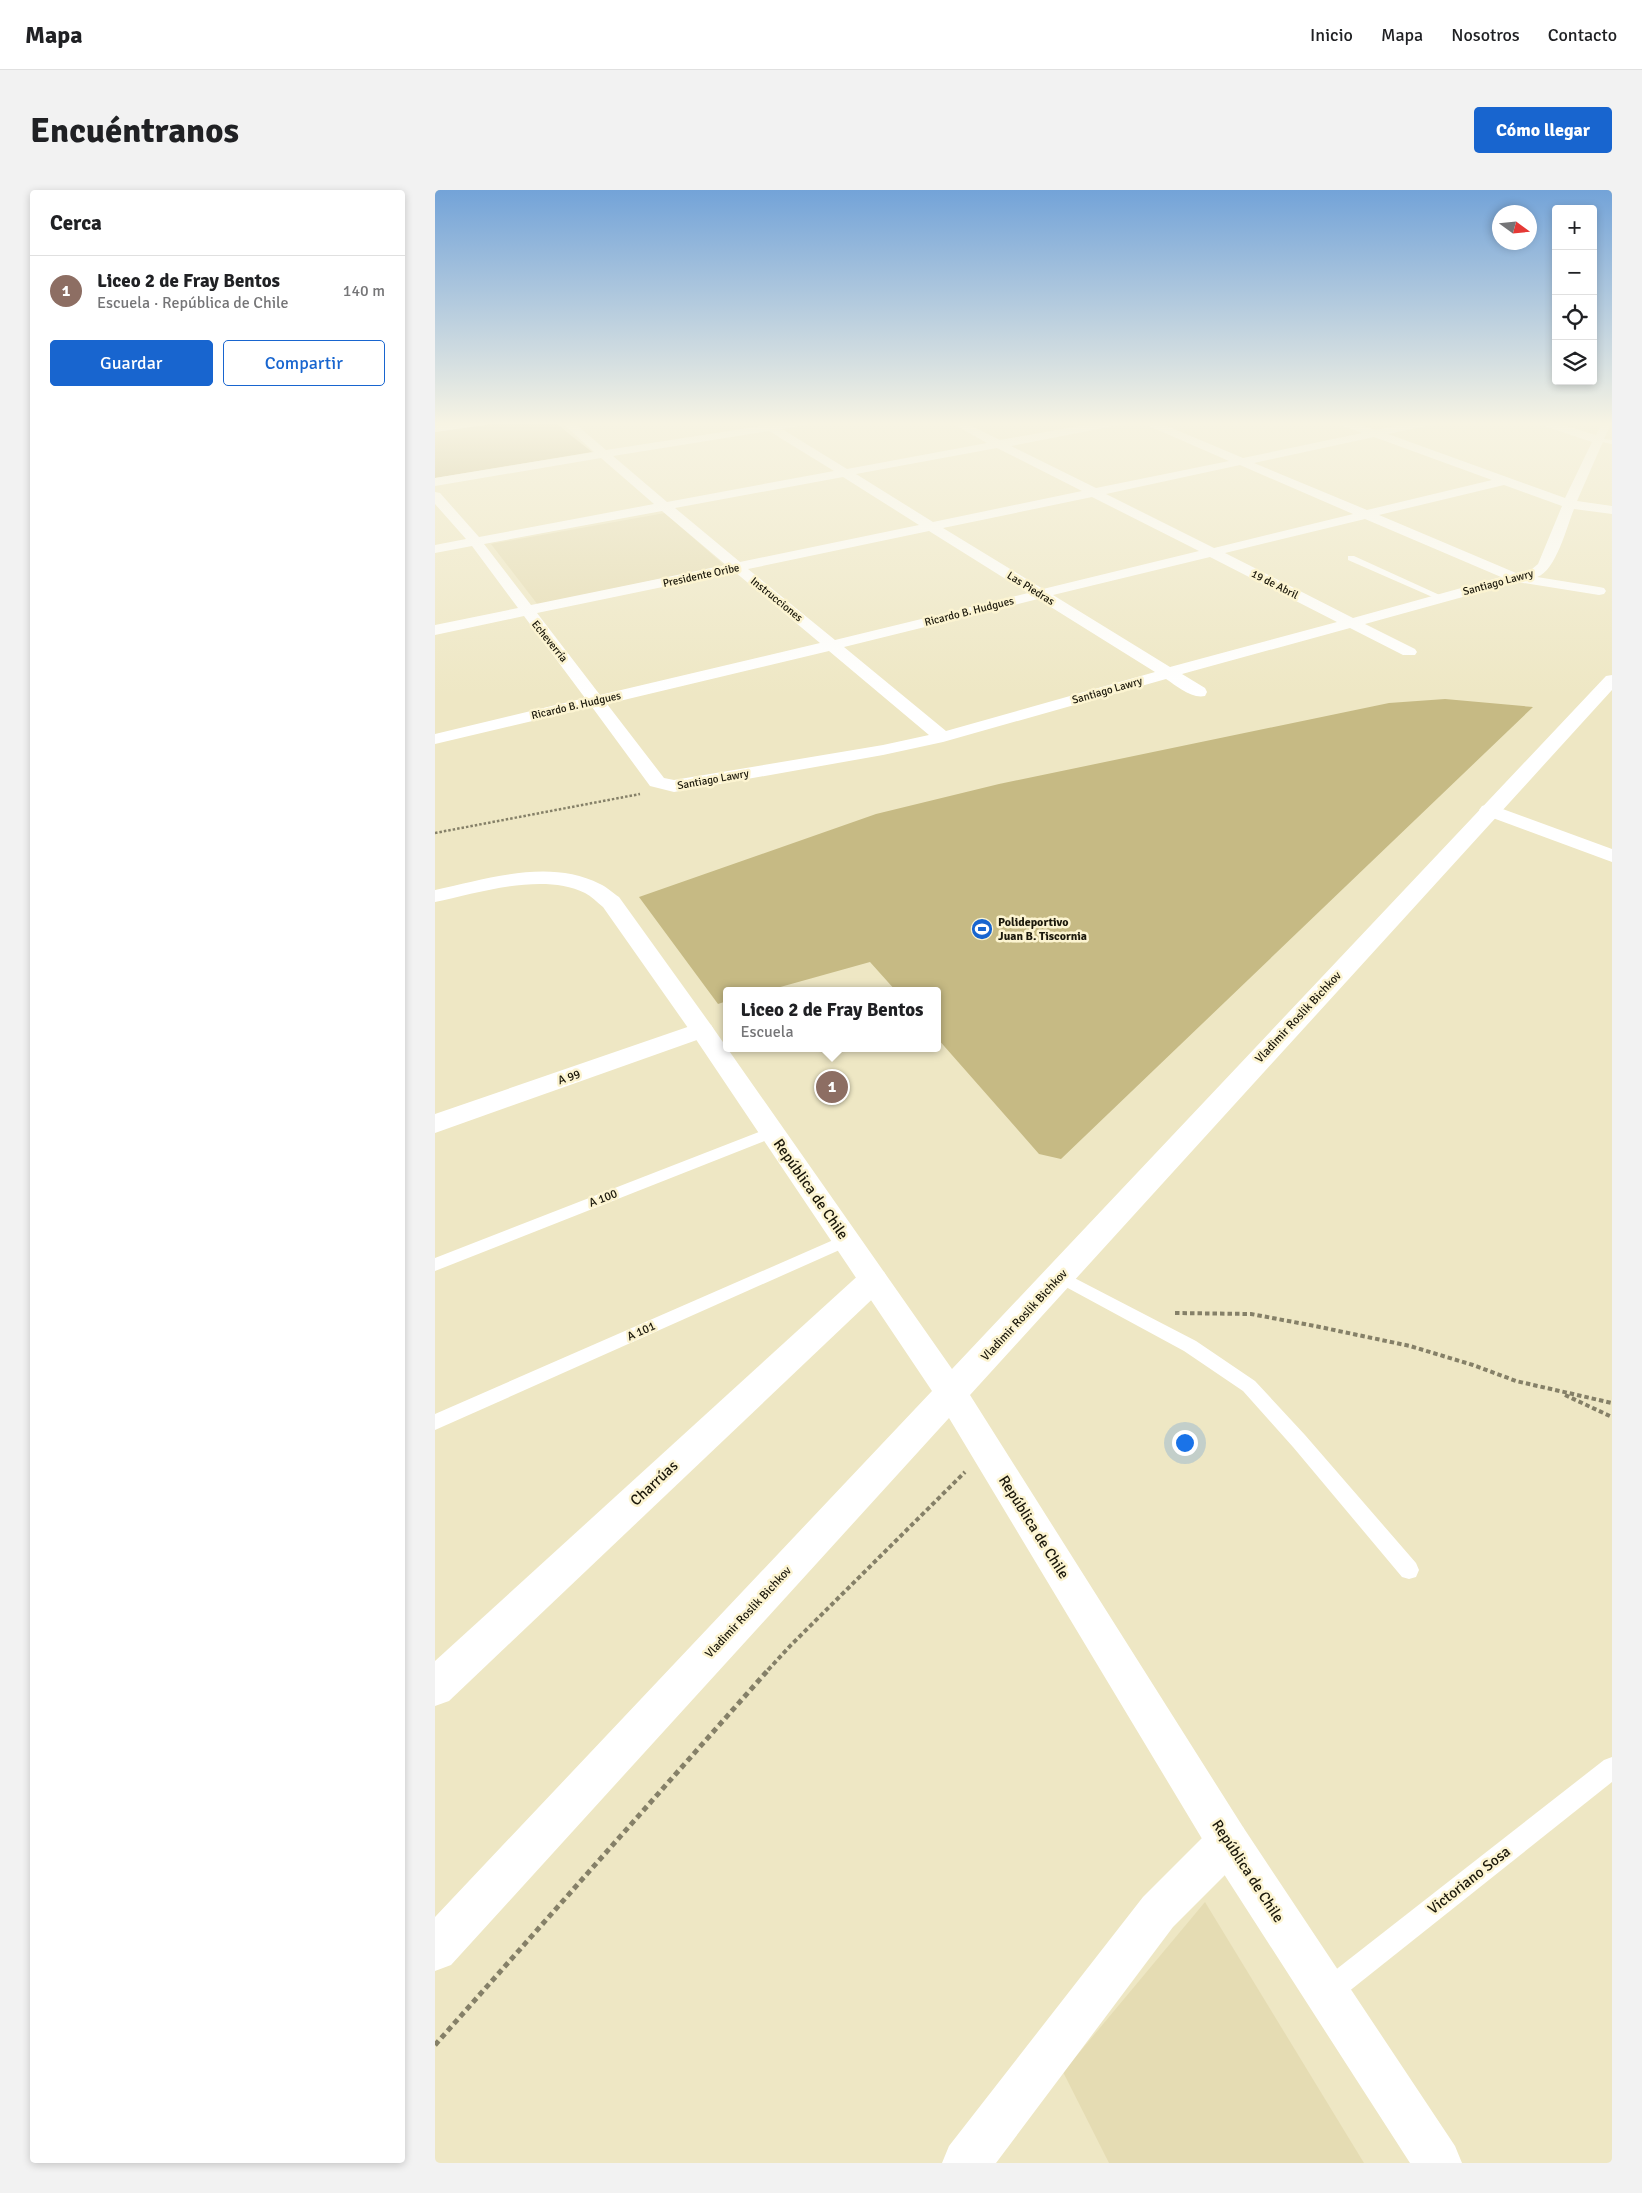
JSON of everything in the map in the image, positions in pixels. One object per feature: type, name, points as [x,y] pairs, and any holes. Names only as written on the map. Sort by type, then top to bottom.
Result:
[{"type":"street","name":"Echeverría","points":[[450,513],[475,542],[526,612],[596,700],[657,782],[664,786]]},
{"type":"street","points":[[435,549],[632,513]]},
{"type":"street","name":"Instrucciones","points":[[672,513],[943,737]]},
{"type":"street","name":"Las Piedras","points":[[910,513],[1199,692]]},
{"type":"street","name":"Presidente Oribe","points":[[435,630],[995,513]]},
{"type":"street","name":"19 de Abril","points":[[1135,513],[1409,652]]},
{"type":"street","points":[[1362,513],[1513,577],[1599,591]]},
{"type":"street","name":"Ricardo B. Hudgues","points":[[435,739],[1375,513]]},
{"type":"street","name":"Santiago Lawry","points":[[664,786],[683,785],[943,737],[1440,597],[1537,572],[1544,566],[1565,513]]},
{"type":"street","name":"Vladimir Roslik Bichkov","points":[[435,1949],[1489,810],[1612,680]]},
{"type":"street","points":[[1489,810],[1612,856]]},
{"type":"street","name":"República de Chile","points":[[435,896],[507,883],[550,878],[569,880],[590,886],[598,890],[611,902],[702,1030],[951,1393],[1228,1842],[1438,2163]]},
{"type":"street","name":"A 99","points":[[435,1124],[702,1030]]},
{"type":"street","name":"Charrúas","points":[[435,1686],[873,1280]]},
{"type":"street","points":[[965,2163],[1158,1912],[1228,1842]]},
{"type":"lane","points":[[1351,558],[1440,597]]},
{"type":"lane","name":"A 100","points":[[435,1265],[772,1132]]},
{"type":"lane","name":"A 101","points":[[435,1422],[847,1240]]},
{"type":"lane","points":[[1059,1276],[1190,1346],[1249,1386],[1299,1441],[1409,1570]]},
{"type":"lane","name":"Victoriano Sosa","points":[[1327,1993],[1612,1768]]},
{"type":"path","points":[[435,833],[644,794],[664,786]]},
{"type":"path","points":[[1127,1311],[1251,1314],[1315,1326],[1410,1346],[1473,1365],[1516,1381],[1612,1403]]},
{"type":"path","points":[[1560,1392],[1612,1418]]},
{"type":"path","points":[[435,2045],[791,1645],[987,1451]]},
{"type":"shaded area","points":[[665,513],[724,565],[538,605],[491,544]]},
{"type":"shaded area","name":"Polideportivo Juan B. Tiscornia","points":[[1445,699],[1533,707],[1061,1159],[1039,1154],[941,1043],[941,987],[892,987],[870,962],[780,987],[723,987],[723,1002],[718,1004],[639,897],[876,814],[999,784],[1389,703]]},
{"type":"shaded area","points":[[1205,1902],[1364,2163],[1109,2163],[1063,2072]]},
{"type":"place","name":"Polideportivo Juan B. Tiscornia","points":[[982,929]]},
{"type":"place","name":"Liceo 2 de Fray Bentos","points":[[832,1087]]}]
